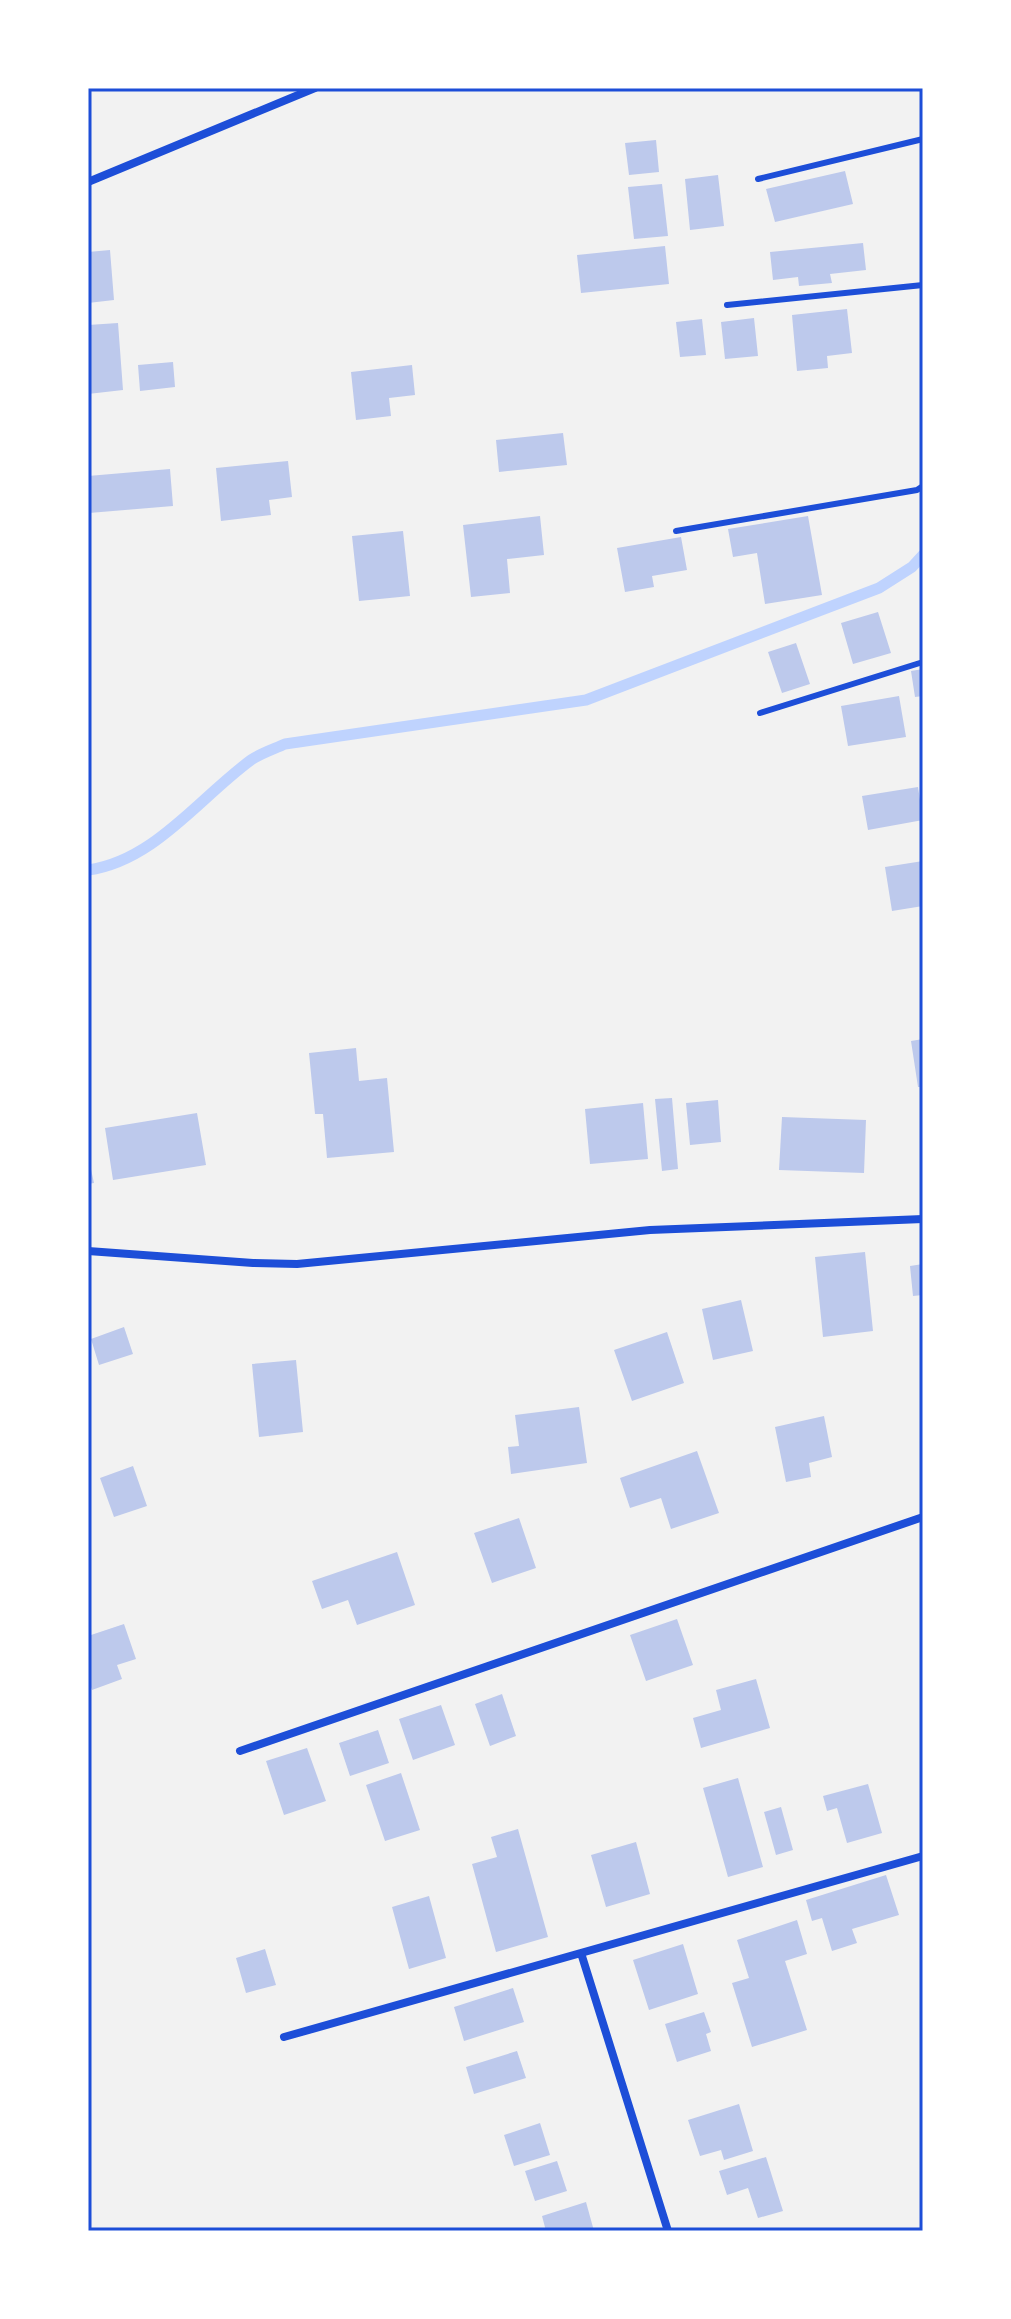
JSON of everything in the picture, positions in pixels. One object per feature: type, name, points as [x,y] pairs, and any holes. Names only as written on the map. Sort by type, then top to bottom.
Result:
[{"type":"street","points":[[88,182],[315,88]]},
{"type":"street","points":[[88,1251],[297,1264],[650,1230],[923,1219]]},
{"type":"street","points":[[240,1751],[923,1517]]},
{"type":"street","points":[[284,2037],[923,1856]]},
{"type":"street","points":[[581,1953],[668,2231]]},
{"type":"lane","points":[[758,179],[923,139]]},
{"type":"lane","points":[[727,305],[923,285]]},
{"type":"lane","points":[[676,531],[917,490],[923,486]]},
{"type":"lane","points":[[760,713],[923,662]]},
{"type":"building","points":[[656,140],[659,172],[629,175],[625,143]]},
{"type":"building","points":[[845,171],[853,204],[775,222],[766,189]]},
{"type":"building","points":[[718,175],[724,226],[690,230],[685,179]]},
{"type":"building","points":[[662,184],[668,236],[634,239],[628,187]]},
{"type":"building","points":[[863,243],[866,270],[830,274],[832,283],[799,286],[798,277],[773,280],[770,252]]},
{"type":"building","points":[[665,246],[669,284],[581,293],[577,255]]},
{"type":"building","points":[[110,250],[114,300],[88,303],[88,252]]},
{"type":"building","points":[[847,309],[852,353],[827,356],[828,368],[797,371],[792,315]]},
{"type":"building","points":[[754,318],[758,356],[725,359],[721,322]]},
{"type":"building","points":[[702,319],[706,355],[680,357],[676,322]]},
{"type":"building","points":[[118,323],[123,390],[88,394],[88,325]]},
{"type":"building","points":[[173,362],[175,387],[140,391],[138,365]]},
{"type":"building","points":[[412,365],[415,395],[389,398],[391,416],[356,420],[351,372]]},
{"type":"building","points":[[563,433],[567,465],[499,472],[496,440]]},
{"type":"building","points":[[288,461],[292,497],[269,500],[271,515],[221,521],[216,468]]},
{"type":"building","points":[[170,469],[173,506],[89,513],[88,476]]},
{"type":"building","points":[[540,516],[544,555],[507,559],[510,593],[471,597],[463,525]]},
{"type":"building","points":[[808,516],[822,595],[765,604],[757,553],[733,557],[728,529]]},
{"type":"building","points":[[403,531],[410,596],[359,601],[352,536]]},
{"type":"building","points":[[681,537],[687,570],[652,576],[654,587],[625,592],[617,548]]},
{"type":"building","points":[[878,612],[891,653],[853,664],[841,623]]},
{"type":"building","points":[[796,643],[810,684],[782,693],[768,652]]},
{"type":"building","points":[[923,669],[923,696],[915,697],[911,671]]},
{"type":"building","points":[[899,696],[906,737],[848,746],[841,706]]},
{"type":"building","points":[[918,787],[923,820],[868,830],[862,796]]},
{"type":"building","points":[[923,861],[923,906],[892,911],[885,867]]},
{"type":"building","points":[[923,1039],[923,1087],[918,1087],[911,1041]]},
{"type":"building","points":[[356,1048],[359,1081],[387,1078],[394,1152],[327,1158],[323,1114],[315,1114],[309,1053]]},
{"type":"building","points":[[672,1098],[678,1169],[662,1171],[655,1099]]},
{"type":"building","points":[[718,1100],[721,1142],[690,1145],[686,1103]]},
{"type":"building","points":[[643,1103],[648,1159],[590,1164],[585,1109]]},
{"type":"building","points":[[197,1113],[206,1165],[113,1180],[105,1128]]},
{"type":"building","points":[[782,1117],[866,1120],[864,1173],[779,1170]]},
{"type":"building","points":[[88,1156],[94,1183],[88,1184]]},
{"type":"building","points":[[865,1252],[873,1331],[823,1337],[815,1257]]},
{"type":"building","points":[[923,1264],[923,1295],[913,1296],[910,1266]]},
{"type":"building","points":[[741,1300],[753,1351],[713,1360],[702,1309]]},
{"type":"building","points":[[124,1327],[133,1354],[99,1365],[91,1339]]},
{"type":"building","points":[[667,1332],[684,1383],[632,1401],[614,1350]]},
{"type":"building","points":[[296,1360],[303,1432],[259,1437],[252,1364]]},
{"type":"building","points":[[579,1407],[587,1463],[511,1474],[508,1447],[519,1446],[515,1415]]},
{"type":"building","points":[[824,1416],[832,1457],[809,1463],[811,1477],[786,1482],[775,1427]]},
{"type":"building","points":[[697,1451],[719,1513],[671,1529],[661,1498],[630,1508],[620,1478]]},
{"type":"building","points":[[133,1466],[147,1506],[114,1517],[100,1478]]},
{"type":"building","points":[[519,1518],[536,1568],[492,1583],[474,1533]]},
{"type":"building","points":[[397,1552],[415,1605],[357,1625],[348,1600],[322,1609],[312,1581]]},
{"type":"building","points":[[677,1619],[693,1665],[646,1681],[630,1635]]},
{"type":"building","points":[[124,1624],[136,1659],[117,1665],[122,1679],[92,1690],[88,1679],[88,1636]]},
{"type":"building","points":[[756,1679],[770,1728],[701,1748],[693,1718],[721,1710],[716,1690]]},
{"type":"building","points":[[502,1694],[516,1736],[490,1746],[475,1704]]},
{"type":"building","points":[[441,1705],[455,1745],[413,1760],[399,1719]]},
{"type":"building","points":[[378,1730],[389,1763],[350,1776],[339,1743]]},
{"type":"building","points":[[307,1748],[326,1801],[284,1815],[266,1761]]},
{"type":"building","points":[[401,1773],[420,1830],[385,1841],[366,1785]]},
{"type":"building","points":[[738,1778],[763,1867],[728,1877],[703,1788]]},
{"type":"building","points":[[868,1784],[882,1833],[847,1843],[837,1808],[827,1811],[823,1796]]},
{"type":"building","points":[[781,1807],[793,1850],[776,1855],[764,1812]]},
{"type":"building","points":[[518,1829],[548,1937],[496,1952],[472,1864],[497,1857],[491,1837]]},
{"type":"building","points":[[636,1842],[650,1894],[606,1907],[591,1855]]},
{"type":"building","points":[[886,1875],[899,1915],[852,1929],[857,1943],[832,1951],[822,1918],[812,1921],[806,1900]]},
{"type":"building","points":[[429,1896],[446,1958],[409,1969],[392,1907]]},
{"type":"building","points":[[797,1920],[807,1954],[785,1961],[807,2030],[752,2047],[732,1983],[749,1978],[737,1940]]},
{"type":"building","points":[[683,1944],[698,1994],[649,2010],[633,1960]]},
{"type":"building","points":[[265,1949],[276,1985],[246,1993],[236,1958]]},
{"type":"building","points":[[513,1988],[524,2022],[464,2041],[454,2007]]},
{"type":"building","points":[[704,2012],[711,2032],[706,2034],[711,2051],[677,2062],[665,2024]]},
{"type":"building","points":[[517,2051],[526,2078],[474,2094],[466,2067]]},
{"type":"building","points":[[739,2104],[753,2151],[724,2160],[721,2150],[700,2156],[688,2120]]},
{"type":"building","points":[[540,2123],[550,2155],[514,2166],[504,2135]]},
{"type":"building","points":[[766,2157],[783,2211],[758,2218],[748,2188],[727,2195],[719,2171]]},
{"type":"building","points":[[557,2161],[567,2191],[535,2201],[525,2171]]},
{"type":"building","points":[[586,2202],[594,2231],[546,2231],[542,2216]]},
{"type":"waterway","points":[[88,870],[112,864],[155,841],[251,760],[285,744],[586,700],[879,588],[912,567],[923,555]]}]
